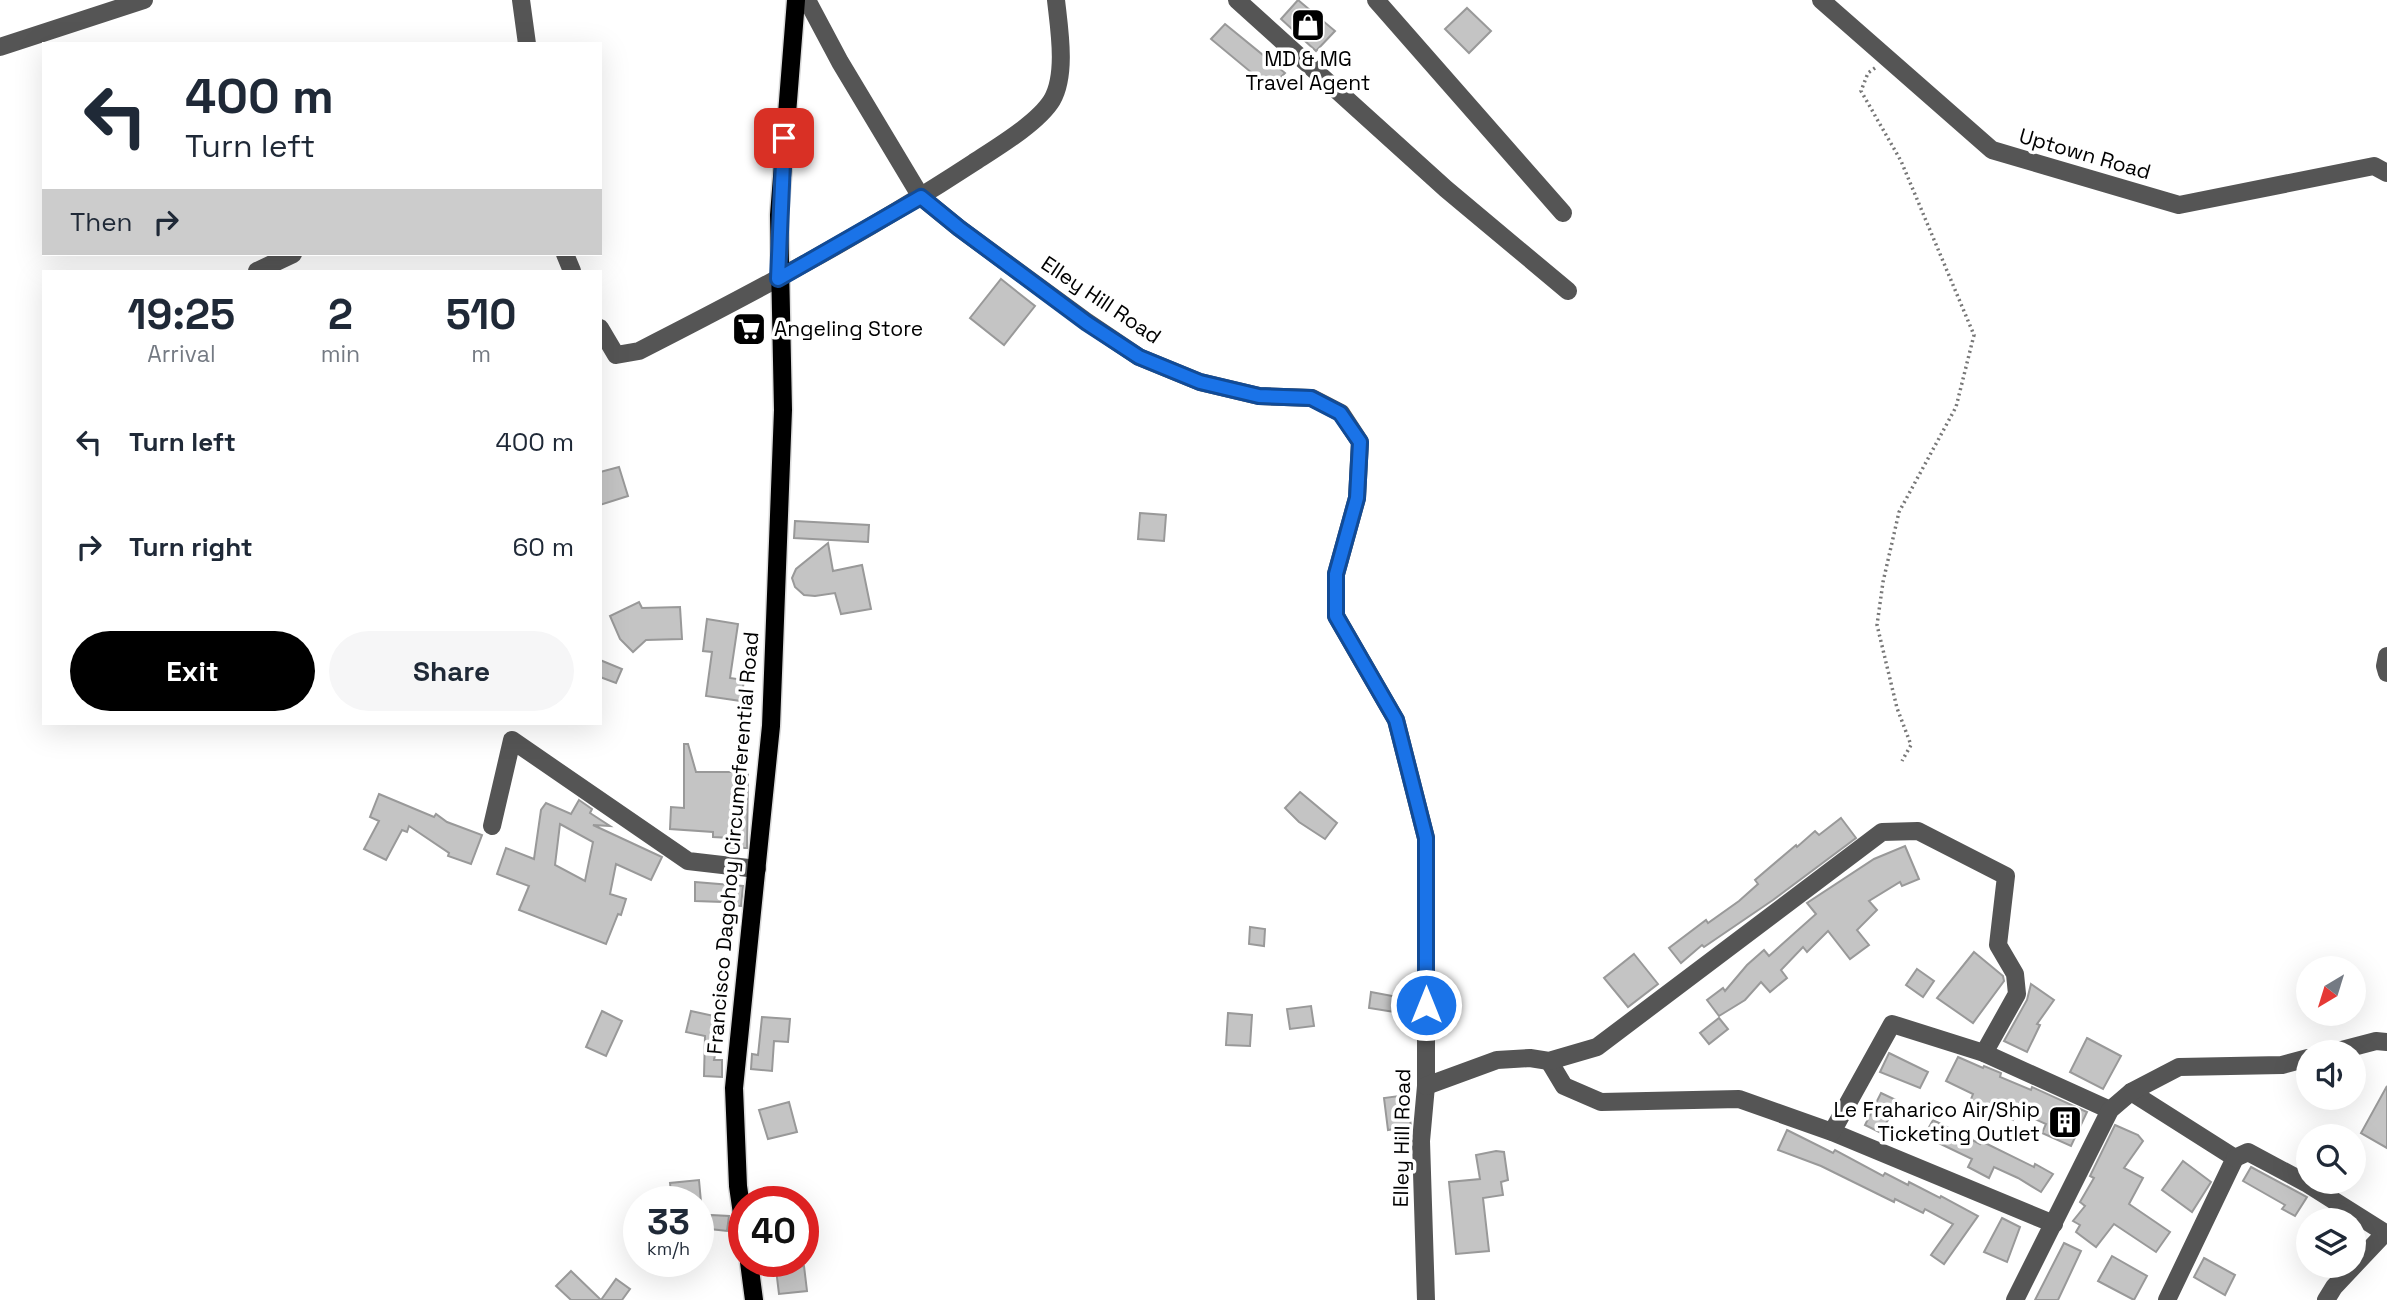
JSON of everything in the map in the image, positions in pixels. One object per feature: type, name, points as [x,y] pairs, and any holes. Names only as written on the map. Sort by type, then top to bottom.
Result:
[{"type":"main road","name":"Francisco Dagohoy Circumeferential Road","points":[[738,1186],[734,1088],[771,726],[783,410],[778,279],[779,215],[796,0]]},
{"type":"main road","points":[[751,1277],[754,1300]]},
{"type":"street","points":[[0,47],[144,0]]},
{"type":"street","points":[[521,0],[527,42]]},
{"type":"street","name":"Elley Hill Road","points":[[807,0],[840,62],[921,197],[959,228],[1087,323],[1139,357],[1200,382],[1259,396],[1311,398],[1340,413],[1360,442],[1357,498],[1336,574],[1336,616],[1396,720],[1426,838],[1426,1086],[1421,1141],[1426,1300]]},
{"type":"street","points":[[602,331],[616,355],[639,351],[778,279],[921,197],[1019,133],[1052,100],[1062,60],[1056,0]]},
{"type":"street","points":[[1237,0],[1446,189],[1568,291]]},
{"type":"street","points":[[1376,0],[1563,213]]},
{"type":"street","name":"Uptown Road","points":[[1821,0],[1992,150],[2179,205],[2374,166],[2387,173]]},
{"type":"street","points":[[259,270],[289,256]]},
{"type":"street","points":[[2387,656],[2387,673]]},
{"type":"street","points":[[492,826],[512,740],[688,861],[757,869]]},
{"type":"street","points":[[1426,1086],[1497,1060],[1530,1058],[1549,1061],[1597,1047],[1882,832],[1918,831],[2006,876],[1998,945],[2015,974],[2017,993],[1984,1053]]},
{"type":"street","points":[[1832,1132],[1892,1024],[1984,1053],[2110,1110]]},
{"type":"street","points":[[2366,1044],[2387,1042]]},
{"type":"street","points":[[1549,1061],[1564,1086],[1601,1102],[1739,1099],[1832,1132],[2054,1224]]},
{"type":"street","points":[[2015,1300],[2110,1110],[2131,1092],[2179,1067],[2282,1065],[2296,1061]]},
{"type":"street","points":[[2131,1092],[2235,1158]]},
{"type":"street","points":[[2167,1300],[2235,1158],[2248,1152],[2306,1183],[2386,1233],[2334,1287],[2326,1300]]},
{"type":"path","points":[[1888,59],[1868,73],[1861,91],[1901,161],[1974,335],[1956,407],[1899,512],[1883,582],[1877,625],[1897,708],[1911,745],[1902,761]]},
{"type":"building","points":[[1298,0],[1335,31],[1316,51],[1281,19]]},
{"type":"building","points":[[1467,8],[1491,31],[1469,53],[1445,29]]},
{"type":"building","points":[[1225,24],[1285,73],[1270,88],[1211,39]]},
{"type":"building","points":[[1001,279],[1035,306],[1004,345],[970,318]]},
{"type":"building","points":[[619,467],[628,496],[602,504],[602,471]]},
{"type":"building","points":[[1140,513],[1166,515],[1164,541],[1138,539]]},
{"type":"building","points":[[795,521],[869,525],[868,542],[794,538]]},
{"type":"building","points":[[828,543],[833,571],[862,565],[871,609],[841,614],[835,593],[804,595],[795,587],[792,578],[796,569]]},
{"type":"building","points":[[639,602],[642,608],[680,607],[682,639],[646,640],[633,652],[620,639],[610,616]]},
{"type":"building","points":[[707,619],[738,624],[730,678],[744,680],[741,701],[706,696],[712,652],[703,651]]},
{"type":"building","points":[[602,661],[622,669],[616,683],[602,678]]},
{"type":"building","points":[[684,744],[688,744],[696,772],[748,772],[747,848],[731,848],[731,838],[713,837],[713,832],[670,829],[671,807],[684,808]]},
{"type":"building","points":[[1300,792],[1337,823],[1325,839],[1299,822],[1285,808]]},
{"type":"building","points":[[379,794],[434,817],[436,814],[447,822],[482,835],[471,864],[448,856],[449,853],[409,826],[407,832],[402,830],[386,860],[364,849],[379,821],[370,817]]},
{"type":"building","points":[[579,800],[592,809],[590,813],[610,826],[593,825],[662,857],[651,880],[616,864],[610,894],[626,899],[606,944],[519,910],[529,886],[497,874],[506,848],[534,859],[541,810],[546,803],[571,814]],"holes":[[[560,824],[593,842],[585,881],[555,865]]]},
{"type":"building","points":[[1841,818],[1856,838],[1773,900],[1704,947],[1702,945],[1681,963],[1669,948],[1706,920],[1708,923],[1739,901],[1758,884],[1755,880],[1796,845],[1797,847],[1815,831],[1819,835]]},
{"type":"building","points":[[1905,846],[1919,879],[1902,886],[1900,882],[1869,901],[1877,910],[1857,930],[1869,945],[1850,959],[1828,931],[1807,952],[1803,947],[1781,970],[1787,978],[1770,992],[1761,982],[1745,1000],[1719,1016],[1707,1000],[1723,988],[1725,991],[1764,950],[1769,956],[1816,914],[1807,903],[1874,859]]},
{"type":"building","points":[[695,882],[743,886],[741,906],[695,901]]},
{"type":"building","points":[[1250,927],[1265,929],[1264,946],[1249,944]]},
{"type":"building","points":[[1974,952],[2003,976],[2004,981],[1973,1023],[1937,998]]},
{"type":"building","points":[[1634,954],[1658,984],[1628,1007],[1604,978]]},
{"type":"building","points":[[1917,969],[1934,981],[1923,997],[1906,985]]},
{"type":"building","points":[[2031,984],[2054,1000],[2037,1024],[2040,1025],[2027,1052],[2004,1041],[2027,1000]]},
{"type":"building","points":[[1371,992],[1403,998],[1401,1013],[1369,1008]]},
{"type":"building","points":[[1311,1006],[1314,1026],[1290,1029],[1287,1009]]},
{"type":"building","points":[[602,1011],[622,1021],[606,1056],[586,1047]]},
{"type":"building","points":[[691,1011],[723,1018],[714,1060],[722,1060],[722,1077],[704,1076],[705,1036],[686,1032]]},
{"type":"building","points":[[1228,1013],[1252,1015],[1250,1046],[1226,1045]]},
{"type":"building","points":[[762,1017],[790,1019],[788,1042],[774,1041],[772,1071],[751,1069],[752,1054],[758,1055]]},
{"type":"building","points":[[1719,1018],[1728,1029],[1709,1044],[1700,1033]]},
{"type":"building","points":[[2087,1038],[2121,1056],[2103,1089],[2070,1072]]},
{"type":"building","points":[[1889,1053],[1928,1072],[1920,1088],[1880,1072]]},
{"type":"building","points":[[1958,1057],[2001,1073],[2000,1077],[2031,1090],[2032,1087],[2087,1112],[2071,1146],[2042,1133],[2046,1124],[2017,1111],[2013,1120],[1987,1109],[1985,1114],[1968,1107],[1973,1094],[1946,1081]]},
{"type":"building","points":[[2387,1086],[2387,1148],[2366,1136],[2366,1124]]},
{"type":"building","points":[[1881,1093],[1898,1101],[1881,1133],[1865,1125]]},
{"type":"building","points":[[1406,1095],[1411,1126],[1388,1130],[1384,1098]]},
{"type":"building","points":[[789,1102],[797,1132],[768,1139],[759,1110]]},
{"type":"building","points":[[1933,1120],[1980,1144],[1981,1141],[2053,1174],[2041,1192],[1994,1167],[1989,1178],[1968,1167],[1972,1159],[1924,1136]]},
{"type":"building","points":[[2115,1125],[2138,1135],[2143,1141],[2124,1168],[2143,1178],[2129,1204],[2170,1232],[2156,1252],[2114,1224],[2096,1247],[2076,1232],[2080,1225],[2073,1221],[2085,1206],[2080,1202],[2094,1178],[2090,1176]]},
{"type":"building","points":[[1787,1130],[1833,1153],[1835,1150],[1883,1176],[1885,1173],[1908,1185],[1909,1182],[1940,1198],[1941,1196],[1978,1216],[1944,1264],[1931,1255],[1953,1224],[1925,1209],[1923,1213],[1895,1199],[1894,1202],[1821,1166],[1778,1150]]},
{"type":"building","points":[[1504,1152],[1508,1180],[1501,1182],[1503,1195],[1483,1198],[1489,1251],[1456,1254],[1449,1182],[1480,1179],[1476,1155]]},
{"type":"building","points":[[2183,1161],[2211,1182],[2192,1212],[2162,1190]]},
{"type":"building","points":[[2251,1167],[2296,1191],[2296,1194],[2307,1197],[2300,1208],[2296,1208],[2295,1216],[2282,1209],[2285,1205],[2243,1181]]},
{"type":"building","points":[[699,1180],[700,1186],[670,1186],[670,1183]]},
{"type":"building","points":[[714,1215],[728,1216],[727,1231],[714,1229]]},
{"type":"building","points":[[2002,1218],[2020,1227],[2007,1262],[1984,1252]]},
{"type":"building","points":[[2064,1243],[2081,1251],[2058,1300],[2035,1300]]},
{"type":"building","points":[[2112,1256],[2147,1276],[2134,1300],[2098,1281]]},
{"type":"building","points":[[2204,1258],[2235,1275],[2225,1295],[2194,1277]]},
{"type":"building","points":[[571,1271],[601,1300],[571,1300],[556,1286]]},
{"type":"building","points":[[777,1277],[805,1277],[807,1291],[779,1294]]},
{"type":"building","points":[[616,1279],[630,1289],[622,1300],[601,1300]]},
{"type":"place","name":"MD & MG Travel Agent","points":[[1308,25]]},
{"type":"place","name":"Angeling Store","points":[[749,329]]},
{"type":"place","name":"Le Fraharico Air/Ship Ticketing Outlet","points":[[2065,1122]]},
{"type":"route","points":[[784,138],[778,279],[921,197],[1087,323],[1139,357],[1200,382],[1259,396],[1311,398],[1340,413],[1360,442],[1357,498],[1336,574],[1336,616],[1396,720],[1426,838],[1426,1005]]}]
